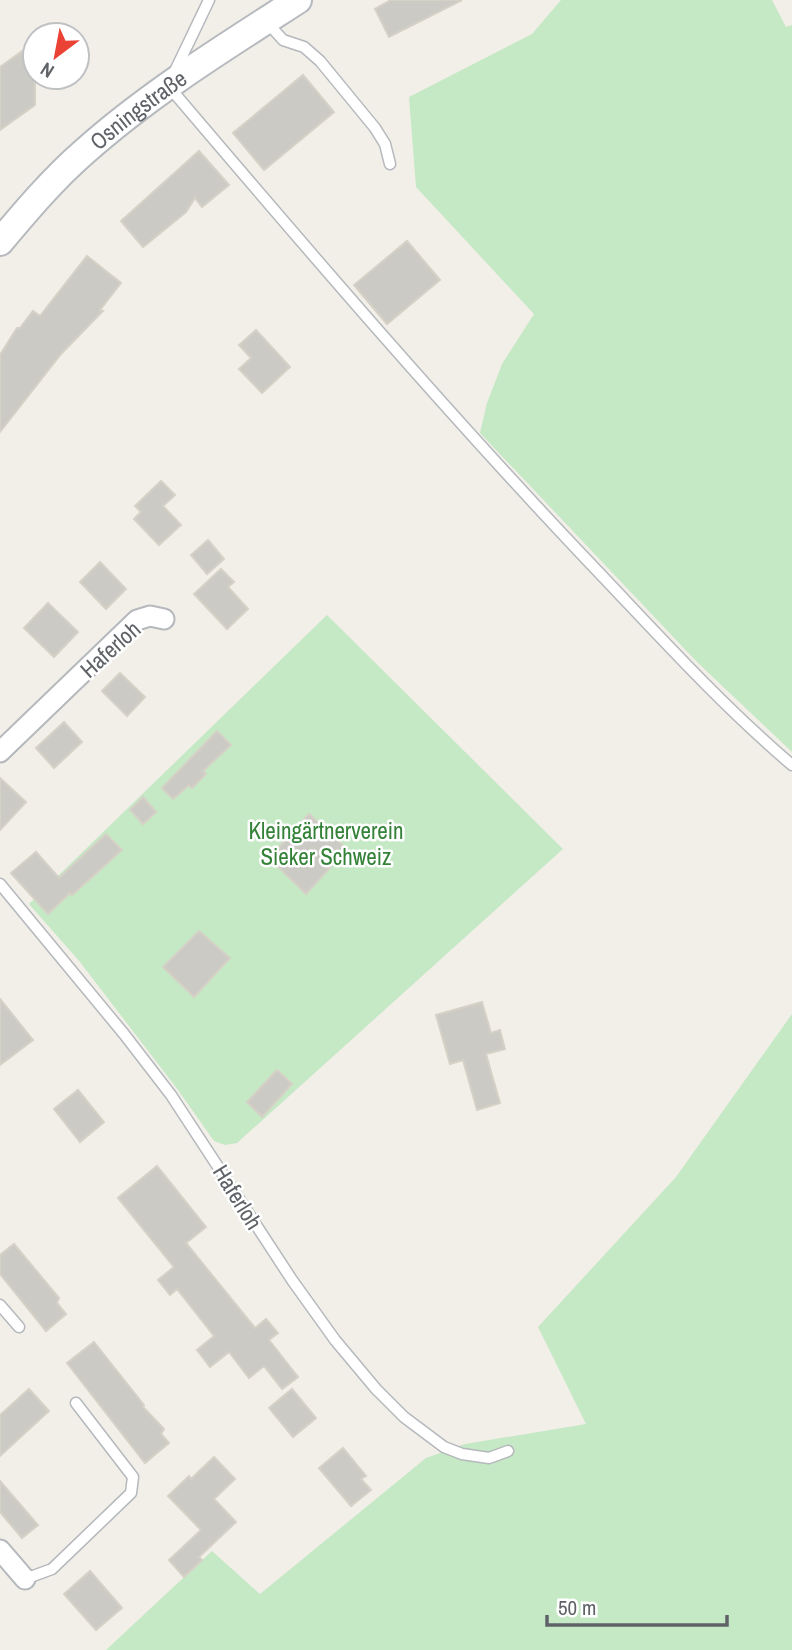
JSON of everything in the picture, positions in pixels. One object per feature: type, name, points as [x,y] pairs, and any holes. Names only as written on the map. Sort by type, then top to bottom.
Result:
[{"type":"main road","name":"Osningstraße","points":[[0,242],[39,196],[83,152],[169,86],[298,0]]},
{"type":"street","name":"Haferloh","points":[[0,752],[137,620],[150,616],[164,620]]},
{"type":"street","points":[[0,1550],[25,1579]]},
{"type":"lane","points":[[209,0],[169,86],[357,308],[470,436],[700,679],[792,765]]},
{"type":"lane","points":[[266,21],[283,40],[304,47],[320,61],[380,136],[390,164]]},
{"type":"lane","name":"Haferloh","points":[[0,884],[171,1095],[292,1280],[335,1340],[376,1389],[404,1417],[444,1447],[461,1454],[489,1458],[508,1451]]},
{"type":"lane","points":[[0,1305],[19,1327]]},
{"type":"lane","points":[[25,1579],[52,1569],[131,1493],[133,1476],[76,1403]]},
{"type":"green space","points":[[561,0],[772,0],[786,27],[792,25],[792,752],[697,662],[480,433],[487,403],[502,364],[534,314],[416,187],[409,97],[532,34]]},
{"type":"green space","name":"Kleingärtnerverein Sieker Schweiz","points":[[327,615],[563,849],[237,1143],[225,1145],[214,1141],[80,962],[29,904]]},
{"type":"green space","points":[[792,1014],[792,1650],[106,1650],[212,1551],[260,1594],[426,1458],[465,1444],[586,1424],[538,1327],[676,1177]]},
{"type":"building","points":[[391,0],[462,0],[389,37],[375,9]]},
{"type":"building","points":[[21,52],[21,91],[35,91],[35,105],[0,130],[0,67]]},
{"type":"building","points":[[303,75],[334,112],[264,170],[233,133]]},
{"type":"building","points":[[199,151],[229,185],[202,207],[195,198],[186,212],[143,247],[121,221]]},
{"type":"building","points":[[407,241],[440,280],[387,324],[354,285]]},
{"type":"building","points":[[87,256],[121,283],[100,310],[103,311],[61,354],[0,432],[0,355],[17,328],[20,328],[33,311],[40,316]]},
{"type":"building","points":[[256,330],[290,367],[262,393],[239,369],[251,358],[239,345]]},
{"type":"building","points":[[161,481],[175,495],[163,506],[181,525],[159,545],[134,519],[141,512],[135,506]]},
{"type":"building","points":[[208,540],[224,559],[207,574],[191,555]]},
{"type":"building","points":[[100,562],[126,589],[106,609],[80,582]]},
{"type":"building","points":[[221,569],[234,582],[228,587],[248,609],[227,629],[194,594]]},
{"type":"building","points":[[48,603],[78,632],[54,657],[24,628]]},
{"type":"building","points":[[120,673],[145,697],[127,716],[102,691]]},
{"type":"building","points":[[64,722],[82,742],[54,768],[36,748]]},
{"type":"building","points":[[217,731],[231,745],[203,771],[206,774],[192,788],[189,785],[173,799],[162,788]]},
{"type":"building","points":[[0,778],[26,802],[0,830]]},
{"type":"building","points":[[143,797],[156,812],[143,824],[130,810]]},
{"type":"building","points":[[309,814],[347,849],[306,894],[269,858]]},
{"type":"building","points":[[106,834],[122,850],[48,914],[11,873],[36,852],[59,878]]},
{"type":"building","points":[[199,931],[230,958],[194,997],[163,967]]},
{"type":"building","points":[[0,999],[33,1040],[0,1065]]},
{"type":"building","points":[[482,1002],[491,1033],[500,1030],[505,1049],[486,1054],[500,1103],[477,1110],[463,1060],[450,1064],[436,1015]]},
{"type":"building","points":[[277,1070],[292,1084],[262,1117],[247,1102]]},
{"type":"building","points":[[78,1090],[104,1122],[80,1142],[54,1109]]},
{"type":"building","points":[[157,1166],[206,1227],[186,1243],[255,1328],[266,1319],[278,1333],[269,1340],[298,1377],[282,1389],[264,1366],[249,1378],[229,1352],[210,1367],[197,1350],[214,1336],[177,1289],[170,1295],[158,1280],[174,1267],[118,1198]]},
{"type":"building","points":[[14,1244],[59,1298],[57,1303],[66,1314],[46,1331],[0,1274],[0,1255]]},
{"type":"building","points":[[94,1342],[143,1407],[164,1429],[161,1434],[169,1443],[145,1463],[67,1363]]},
{"type":"building","points":[[29,1389],[49,1411],[0,1456],[0,1415]]},
{"type":"building","points":[[292,1389],[316,1418],[293,1437],[269,1408]]},
{"type":"building","points":[[343,1448],[366,1476],[361,1479],[371,1490],[351,1506],[319,1468]]},
{"type":"building","points":[[214,1457],[235,1479],[214,1499],[236,1522],[199,1557],[202,1560],[184,1577],[169,1560],[201,1530],[168,1496]]},
{"type":"building","points":[[0,1481],[38,1525],[22,1538],[0,1512]]},
{"type":"building","points":[[90,1571],[122,1608],[96,1630],[64,1594]]}]
